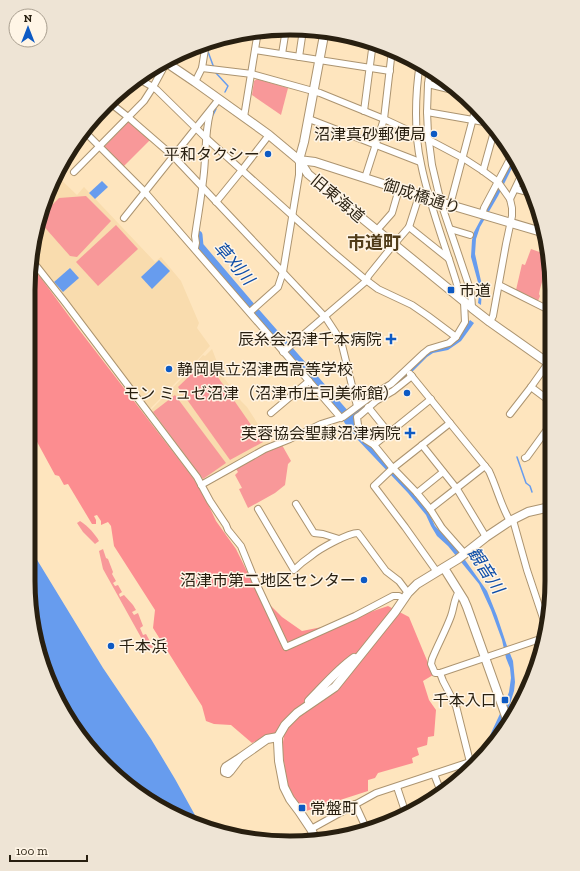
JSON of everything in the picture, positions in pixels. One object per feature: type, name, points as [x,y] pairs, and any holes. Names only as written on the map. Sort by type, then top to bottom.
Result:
[{"type":"street","points":[[282,54],[285,35]]},
{"type":"street","points":[[299,57],[303,36]]},
{"type":"street","points":[[244,117],[257,37]]},
{"type":"street","points":[[250,312],[278,287],[283,272],[299,175],[299,160],[304,142],[324,37]]},
{"type":"street","points":[[364,111],[372,49]]},
{"type":"street","points":[[195,82],[202,68],[205,50]]},
{"type":"street","points":[[255,50],[390,71]]},
{"type":"street","points":[[365,178],[384,119],[391,56]]},
{"type":"street","name":"旧東海道","points":[[170,65],[269,135],[299,160],[308,174],[472,308],[545,361]]},
{"type":"street","points":[[202,68],[252,74],[320,93],[384,119],[429,140],[463,158],[498,182],[510,198],[512,216],[493,316],[490,322]]},
{"type":"street","points":[[74,172],[144,101],[161,70]]},
{"type":"street","points":[[201,485],[265,449],[321,424],[340,418],[391,384],[429,349],[449,344],[456,337],[465,322],[458,287],[420,162],[416,112],[419,70]]},
{"type":"street","points":[[429,76],[427,112],[432,165],[446,204],[450,229],[471,292],[472,308]]},
{"type":"street","points":[[143,82],[153,87],[206,138],[366,280],[378,289],[412,305],[456,337]]},
{"type":"street","points":[[428,84],[445,88]]},
{"type":"street","points":[[124,218],[144,191],[219,99]]},
{"type":"street","points":[[114,106],[173,156],[324,316],[341,341],[357,406]]},
{"type":"street","points":[[194,248],[196,242],[195,236],[205,162],[208,119],[211,110]]},
{"type":"street","points":[[427,112],[482,122]]},
{"type":"street","points":[[446,204],[463,158],[474,114]]},
{"type":"street","points":[[308,119],[420,162]]},
{"type":"street","points":[[88,135],[144,191],[340,418]]},
{"type":"street","points":[[216,202],[269,135]]},
{"type":"street","points":[[483,171],[493,136]]},
{"type":"street","name":"御成橋通り","points":[[299,160],[315,162],[419,196],[538,231]]},
{"type":"street","points":[[484,215],[484,208],[510,160]]},
{"type":"street","points":[[510,198],[520,179]]},
{"type":"street","points":[[377,230],[392,213],[399,189]]},
{"type":"street","points":[[516,189],[526,191]]},
{"type":"street","points":[[283,352],[366,280],[409,227],[419,196]]},
{"type":"street","points":[[409,227],[449,259]]},
{"type":"street","points":[[450,229],[470,236]]},
{"type":"street","points":[[36,266],[196,477],[228,530],[241,546],[256,583],[286,647],[355,616],[393,596],[406,596]]},
{"type":"street","points":[[499,285],[545,307]]},
{"type":"street","points":[[407,369],[489,471],[500,498],[512,520],[543,617]]},
{"type":"street","points":[[510,414],[545,369]]},
{"type":"street","points":[[357,417],[376,401],[393,391],[412,376]]},
{"type":"street","points":[[271,413],[308,381]]},
{"type":"street","points":[[530,388],[545,398]]},
{"type":"street","points":[[374,445],[431,399]]},
{"type":"street","points":[[368,408],[389,433]]},
{"type":"street","points":[[349,412],[357,417]]},
{"type":"street","points":[[357,417],[358,425],[366,440],[374,445],[417,493],[462,556]]},
{"type":"street","points":[[450,423],[374,486],[459,592],[467,607],[502,706],[507,714]]},
{"type":"street","points":[[525,458],[545,432]]},
{"type":"street","points":[[422,445],[456,489],[486,537]]},
{"type":"street","points":[[430,510],[485,466]]},
{"type":"street","points":[[417,493],[443,472]]},
{"type":"street","points":[[296,504],[314,533],[339,539]]},
{"type":"street","points":[[313,835],[290,799],[284,786],[279,761],[278,737],[290,720],[304,708],[319,690],[347,663],[360,655],[406,596],[419,582],[462,556],[486,537],[512,520],[528,512],[545,508]]},
{"type":"street","points":[[258,509],[294,570],[310,556],[339,539],[354,533],[358,533],[386,571],[399,581],[406,596]]},
{"type":"street","points":[[459,592],[449,622],[432,659],[431,664],[435,673],[440,673],[538,640]]},
{"type":"street","points":[[440,673],[456,706],[475,756]]},
{"type":"street","points":[[240,758],[267,739],[278,737]]},
{"type":"street","points":[[311,829],[372,795],[468,762]]},
{"type":"street","points":[[434,774],[439,788]]},
{"type":"street","points":[[397,786],[404,809]]},
{"type":"street","points":[[355,804],[364,824]]},
{"type":"shaded area","points":[[257,79],[288,88],[281,115],[252,95],[254,81]]},
{"type":"shaded area","points":[[129,121],[150,140],[123,167],[104,147]]},
{"type":"shaded area","name":"静岡県立沼津西高等学校","points":[[60,179],[77,195],[84,187],[155,262],[161,257],[181,281],[199,323],[197,328],[210,346],[190,368],[203,355],[205,356],[212,349],[222,375],[247,407],[270,443],[205,481],[201,480],[150,411],[189,371],[188,370],[149,410],[37,261],[44,224],[54,192]]},
{"type":"shaded area","points":[[86,196],[111,221],[77,257],[70,256],[44,226],[49,208],[59,198]]},
{"type":"shaded area","points":[[116,225],[138,249],[98,286],[76,262]]},
{"type":"shaded area","points":[[531,249],[542,253],[544,275],[538,301],[516,290],[522,264],[525,265]]},
{"type":"shaded area","points":[[36,271],[200,487],[216,521],[236,549],[257,592],[282,617],[302,631],[332,625],[388,606],[409,617],[433,675],[423,681],[429,700],[436,710],[434,736],[428,737],[427,745],[417,748],[419,755],[412,758],[413,763],[378,773],[375,778],[368,780],[368,791],[303,812],[292,799],[287,783],[282,748],[284,736],[271,734],[252,743],[231,725],[214,724],[206,721],[202,706],[153,628],[155,610],[114,546],[111,526],[108,522],[101,525],[101,521],[97,515],[94,516],[96,524],[92,524],[68,484],[64,485],[59,476],[55,475],[35,438]]},
{"type":"shaded area","points":[[206,360],[263,442],[230,460],[178,387]]},
{"type":"shaded area","points":[[175,395],[226,463],[203,479],[153,412]]},
{"type":"shaded area","points":[[282,445],[291,461],[288,464],[285,485],[275,493],[248,508],[239,489],[242,488],[235,475],[238,472],[236,469],[268,450]]},
{"type":"shaded area","points":[[80,521],[91,530],[99,541],[95,544],[83,532],[77,523]]},
{"type":"shaded area","points":[[103,549],[116,581],[113,583],[115,586],[118,585],[122,592],[119,594],[120,597],[124,595],[133,605],[136,610],[132,612],[134,615],[138,613],[143,626],[140,628],[143,635],[146,634],[153,647],[148,650],[103,569],[99,551]]},
{"type":"water","points":[[510,161],[513,166],[480,227],[476,239],[475,254],[482,290],[481,305],[478,303],[479,286],[471,257],[472,240],[474,232]]},
{"type":"water","points":[[102,181],[108,187],[95,199],[89,193]]},
{"type":"water","points":[[159,260],[170,271],[152,289],[141,277]]},
{"type":"water","points":[[70,268],[79,278],[63,292],[54,282]]},
{"type":"water","points":[[470,320],[474,323],[461,341],[448,350],[433,353],[427,357],[407,377],[355,417],[363,439],[381,456],[387,465],[416,496],[429,513],[435,526],[458,550],[487,591],[513,661],[515,682],[509,707],[499,727],[486,744],[505,703],[509,692],[511,678],[510,668],[502,640],[491,610],[479,584],[448,546],[437,536],[426,515],[408,493],[357,439],[346,420],[372,397],[412,369],[429,352],[443,348],[456,341]]},
{"type":"water","points":[[35,556],[103,668],[151,739],[197,819],[162,802],[122,773],[98,749],[78,723],[54,679],[44,647],[37,614]]},
{"type":"waterway","name":"草刈川","points":[[207,49],[214,68]]},
{"type":"waterway","name":"草刈川","points":[[215,71],[228,86],[225,92]]},
{"type":"waterway","name":"草刈川","points":[[213,115],[216,109]]},
{"type":"waterway","name":"草刈川","points":[[198,235],[199,246],[250,306]]},
{"type":"waterway","name":"草刈川","points":[[256,313],[343,412],[354,429]]},
{"type":"waterway","points":[[517,457],[526,483],[530,486],[532,492]]},
{"type":"place","name":"沼津真砂郵便局","points":[[434,134]]},
{"type":"place","name":"平和タクシー","points":[[268,154]]},
{"type":"place","name":"市道","points":[[451,290]]},
{"type":"place","name":"辰糸会沼津千本病院","points":[[391,339]]},
{"type":"place","name":"静岡県立沼津西高等学校","points":[[169,369]]},
{"type":"place","name":"モン ミュゼ沼津（沼津市庄司美術館）","points":[[407,393]]},
{"type":"place","name":"芙蓉協会聖隷沼津病院","points":[[410,433]]},
{"type":"place","name":"沼津市第二地区センター","points":[[364,580]]},
{"type":"place","name":"千本浜","points":[[111,646]]},
{"type":"place","name":"千本入口","points":[[505,700]]},
{"type":"place","name":"常盤町","points":[[302,808]]},
{"type":"district","name":"市道町","points":[[374,243]]},
{"type":"water label","name":"観音川","points":[[486,570]]}]
